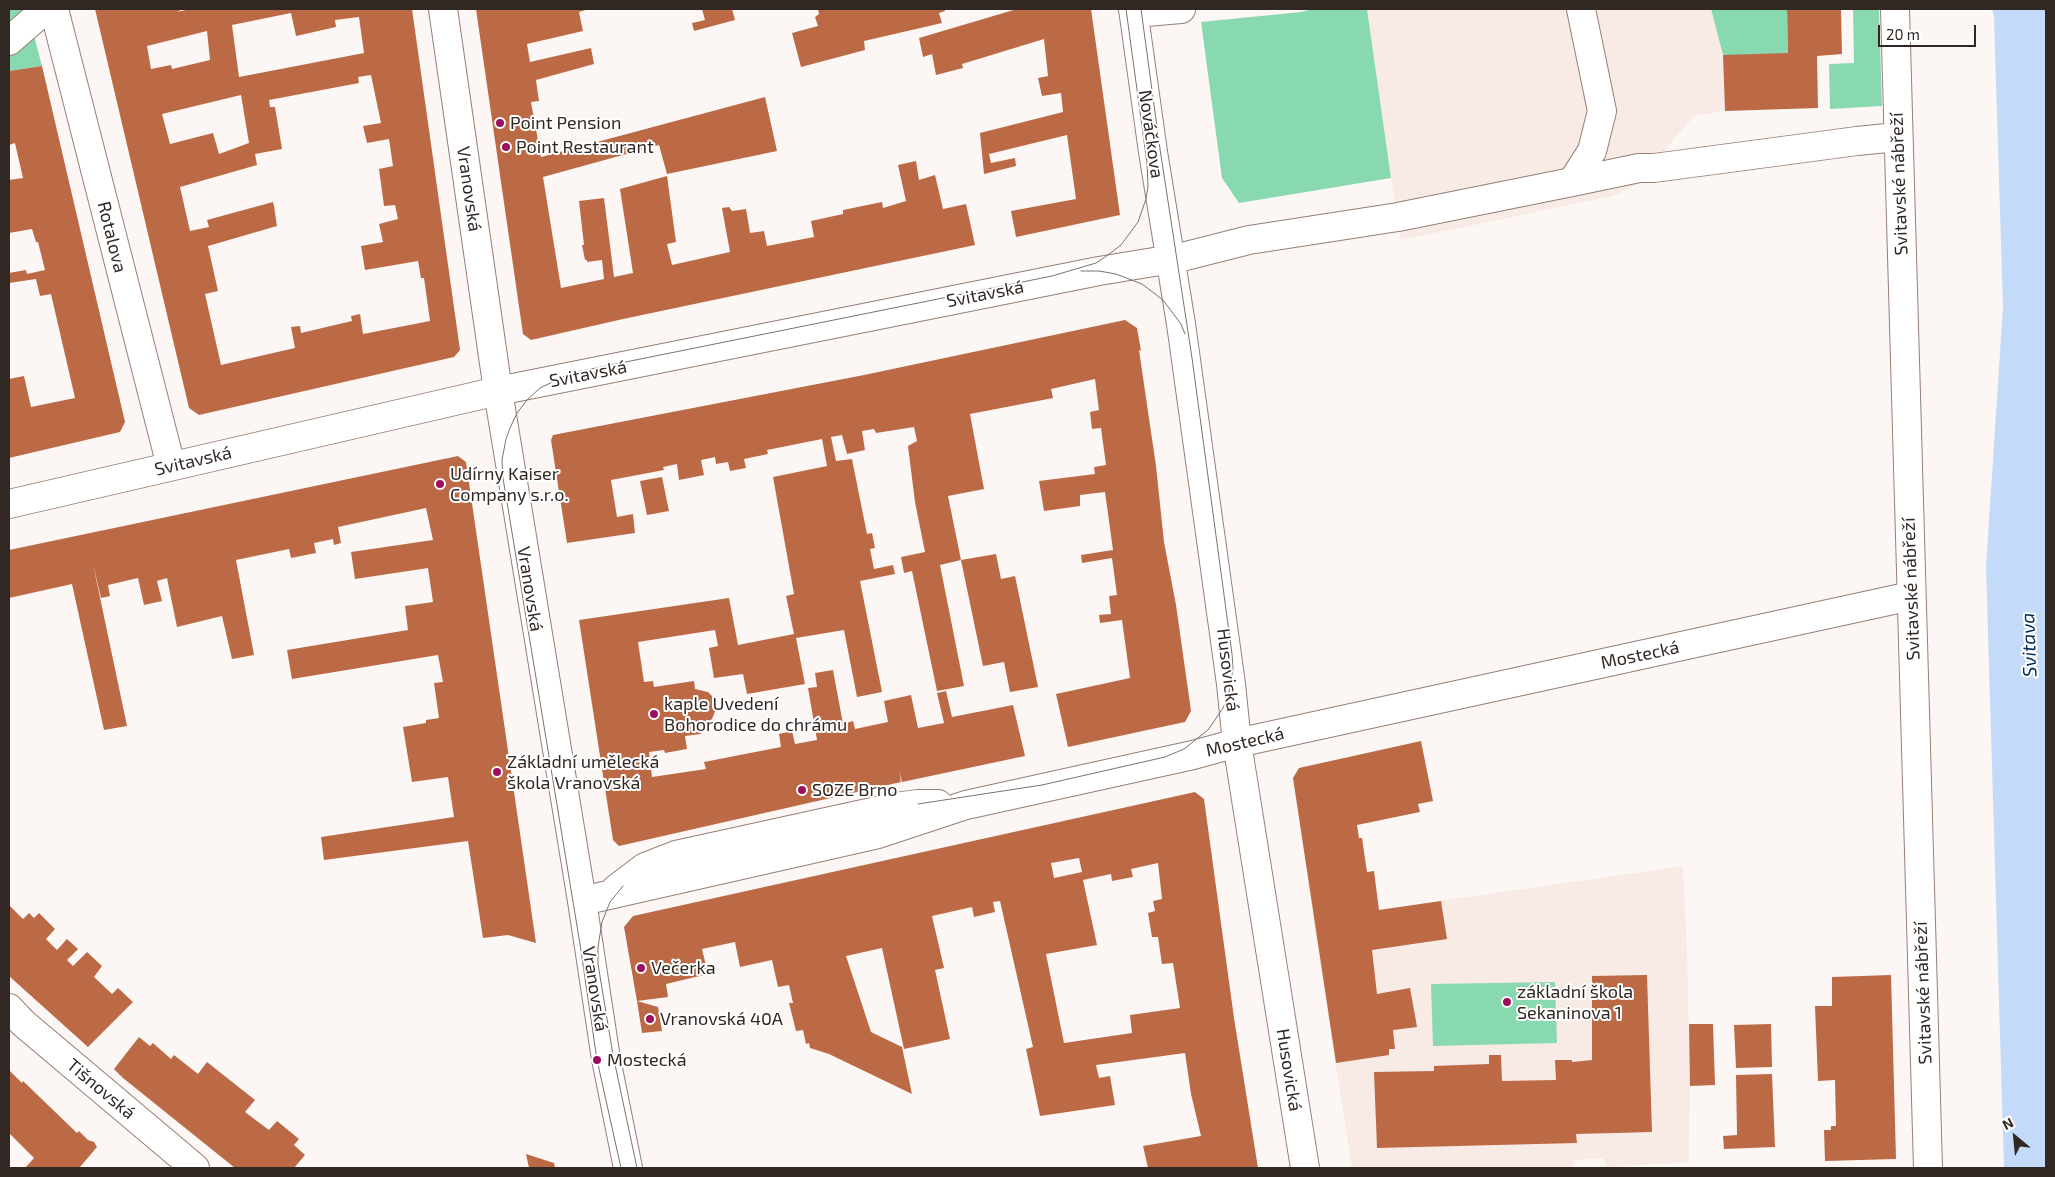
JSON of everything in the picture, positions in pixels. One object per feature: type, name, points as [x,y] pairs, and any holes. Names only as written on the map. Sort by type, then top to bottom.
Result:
[{"type":"street","points":[[9,41],[46,9]]},
{"type":"street","name":"Rotalova","points":[[54,9],[171,466]]},
{"type":"street","name":"Vranovská","points":[[443,9],[498,391],[593,898],[606,1059],[628,1168]]},
{"type":"street","points":[[1134,11],[1180,9]]},
{"type":"street","points":[[1572,182],[1592,151],[1602,111],[1581,9]]},
{"type":"street","name":"Svitavské nábřeží","points":[[1895,9],[1928,1168]]},
{"type":"street","name":"Nováčkova","points":[[1134,11],[1153,152],[1171,259]]},
{"type":"street","name":"Svitavská","points":[[9,504],[498,391],[1090,273],[1171,259],[1249,240],[1398,218],[1640,168],[1654,168],[1857,140],[1898,137]]},
{"type":"street","name":"Husovická","points":[[1171,259],[1231,684],[1237,743],[1305,1168]]},
{"type":"street","name":"Mostecká","points":[[593,898],[878,834],[966,805],[1193,755],[1237,743],[1911,596]]},
{"type":"street","name":"Tišnovská","points":[[9,1008],[30,1029],[195,1168]]},
{"type":"shaded area","points":[[1367,9],[1711,9],[1723,55],[1725,111],[1694,116],[1668,146],[1643,182],[1613,196],[1401,240]]},
{"type":"shaded area","name":"základní škola Sekaninova 1","points":[[1683,866],[1690,1086],[1689,1162],[1606,1167],[1603,1158],[1574,1160],[1573,1166],[1569,1167],[1352,1168],[1313,919]]},
{"type":"green space","points":[[9,9],[27,9],[42,66],[9,71]]},
{"type":"green space","points":[[1312,9],[1367,9],[1391,178],[1239,203],[1222,178],[1201,22],[1301,12]]},
{"type":"green space","points":[[1711,9],[1787,9],[1788,56],[1723,55]]},
{"type":"green space","points":[[1853,9],[1879,9],[1882,106],[1830,109],[1829,64],[1854,63]]},
{"type":"green space","points":[[1555,982],[1557,1043],[1433,1046],[1431,984]]},
{"type":"water","name":"Svitava","points":[[1992,9],[2046,9],[2046,1168],[2004,1168],[1986,566],[2003,307],[1994,17]]},
{"type":"building","points":[[95,9],[183,9],[177,12],[190,9],[412,9],[460,350],[454,357],[199,415],[189,408]],"holes":[[[291,13],[296,36],[336,27],[335,20],[359,17],[364,53],[239,77],[232,25]],[[207,31],[210,60],[172,69],[171,65],[151,69],[147,46]],[[371,75],[381,123],[363,126],[367,143],[389,139],[393,166],[379,169],[384,206],[395,205],[398,219],[379,224],[383,242],[361,246],[365,270],[418,261],[421,278],[424,278],[430,321],[363,334],[360,314],[351,316],[352,321],[301,333],[300,326],[291,327],[295,348],[221,365],[205,294],[218,291],[208,246],[277,226],[274,206],[273,202],[207,220],[209,227],[190,231],[180,187],[257,165],[255,154],[282,149],[275,107],[270,107],[269,100],[359,83],[358,77]],[[241,95],[249,143],[219,154],[213,133],[170,144],[162,114]]]},
{"type":"building","points":[[476,9],[589,9],[579,12],[583,31],[527,44],[530,62],[591,48],[594,64],[536,80],[539,101],[531,102],[541,157],[765,97],[777,151],[667,174],[659,145],[543,177],[561,288],[604,279],[602,260],[587,262],[585,260],[579,201],[604,198],[614,277],[633,273],[620,189],[667,176],[676,242],[667,244],[672,265],[730,252],[722,208],[729,207],[732,211],[746,209],[750,233],[764,231],[767,246],[814,237],[811,221],[843,214],[843,210],[882,202],[883,208],[906,201],[898,165],[916,161],[919,180],[935,175],[943,209],[966,204],[975,245],[531,340],[523,334]]},
{"type":"building","points":[[702,9],[732,9],[735,20],[694,31],[692,23],[705,20]]},
{"type":"building","points":[[818,9],[944,9],[945,11],[939,13],[942,23],[864,41],[865,50],[801,67],[792,33],[818,26],[815,17],[819,14]]},
{"type":"building","points":[[1017,9],[1091,9],[1120,215],[1016,237],[1011,211],[1076,199],[1067,135],[989,154],[991,163],[1015,158],[1016,166],[984,174],[980,133],[1063,112],[1061,93],[1042,96],[1038,78],[1048,76],[1044,39],[962,64],[963,68],[936,75],[932,54],[923,57],[919,38]]},
{"type":"building","points":[[1787,9],[1841,9],[1842,54],[1817,56],[1818,108],[1725,111],[1723,55],[1788,53]]},
{"type":"building","points":[[42,66],[125,422],[120,432],[9,458],[9,379],[24,376],[31,407],[75,398],[51,294],[40,296],[36,279],[9,283],[9,273],[26,270],[27,274],[45,270],[38,242],[36,242],[32,229],[9,233],[9,180],[23,178],[15,143],[9,145],[9,71]]},
{"type":"building","points":[[1125,320],[1137,328],[1156,466],[1164,542],[1176,605],[1191,711],[1185,722],[1068,747],[1056,694],[1130,678],[1122,620],[1100,623],[1099,615],[1111,614],[1109,596],[1117,595],[1112,558],[1082,563],[1081,555],[1113,550],[1105,492],[1080,495],[1080,506],[1044,511],[1039,481],[1095,474],[1094,467],[1106,465],[1101,428],[1092,429],[1090,412],[1099,410],[1095,379],[1051,389],[1053,398],[970,414],[984,489],[948,496],[961,560],[940,565],[964,686],[937,691],[912,571],[904,573],[901,557],[925,552],[915,502],[908,446],[917,441],[914,427],[876,433],[874,429],[862,431],[865,450],[847,454],[842,435],[831,437],[836,461],[852,459],[867,534],[872,533],[875,548],[870,549],[874,569],[893,565],[895,574],[860,581],[882,692],[857,697],[844,630],[796,638],[805,684],[747,694],[743,674],[714,678],[709,648],[718,646],[715,630],[638,642],[644,682],[653,681],[654,687],[694,681],[695,689],[708,692],[713,697],[716,709],[712,719],[705,725],[700,726],[701,734],[685,736],[687,749],[665,753],[664,750],[649,752],[652,777],[706,769],[704,762],[781,747],[779,734],[792,731],[795,744],[817,740],[808,688],[817,687],[815,673],[833,670],[843,724],[853,721],[855,729],[888,722],[884,701],[911,695],[918,728],[944,723],[937,693],[946,691],[952,717],[1013,705],[1025,756],[902,782],[899,771],[901,782],[619,846],[613,840],[579,620],[729,598],[738,645],[794,634],[786,596],[794,594],[773,477],[827,466],[822,439],[767,450],[768,454],[744,459],[746,468],[730,471],[728,462],[716,464],[715,457],[701,460],[704,475],[679,480],[677,464],[663,467],[664,470],[611,480],[617,517],[633,514],[635,533],[567,543],[551,440],[553,435],[864,375]]},
{"type":"building","points":[[458,456],[466,462],[536,943],[508,935],[483,938],[468,841],[324,860],[321,837],[454,817],[448,777],[412,782],[403,727],[426,723],[426,720],[439,718],[434,683],[443,682],[438,655],[292,679],[287,650],[408,630],[405,606],[433,602],[428,568],[355,579],[351,552],[433,540],[426,508],[338,527],[341,543],[334,545],[333,539],[314,543],[316,553],[291,558],[289,549],[236,560],[254,655],[232,659],[222,616],[177,627],[167,578],[157,581],[162,601],[144,605],[138,578],[108,585],[110,596],[101,598],[93,564],[127,726],[104,730],[72,584],[9,598],[9,550]]},
{"type":"building","points":[[662,477],[669,511],[647,515],[640,481]]},
{"type":"building","points":[[996,554],[1001,579],[1015,576],[1038,687],[1010,692],[1004,662],[983,666],[961,560]]},
{"type":"building","points":[[1421,741],[1433,801],[1418,804],[1420,812],[1357,825],[1359,838],[1362,838],[1367,872],[1374,871],[1379,910],[1441,901],[1447,939],[1372,950],[1377,994],[1410,988],[1417,1027],[1393,1030],[1395,1049],[1389,1049],[1389,1055],[1336,1063],[1293,778],[1299,768]]},
{"type":"building","points":[[1195,792],[1204,799],[1234,1018],[1258,1168],[1148,1168],[1143,1146],[1201,1136],[1191,1094],[1185,1053],[1096,1065],[1099,1078],[1110,1076],[1115,1105],[1040,1116],[1026,1049],[1033,1047],[1000,901],[993,902],[995,912],[974,917],[972,907],[932,916],[944,968],[935,970],[950,1039],[904,1049],[882,948],[846,956],[871,1032],[902,1047],[912,1094],[829,1054],[810,1048],[809,1043],[806,1044],[803,1030],[796,1031],[789,1003],[793,1003],[789,985],[778,987],[772,960],[740,967],[735,942],[702,949],[708,974],[666,984],[668,997],[637,1001],[624,927],[633,916]],"holes":[[[1079,858],[1082,872],[1054,878],[1051,863]],[[1158,863],[1162,899],[1153,901],[1155,911],[1148,913],[1152,937],[1158,937],[1162,964],[1173,963],[1180,1008],[1130,1015],[1132,1033],[1064,1043],[1046,954],[1097,945],[1083,880],[1111,874],[1112,881],[1133,877],[1131,869]]]},
{"type":"building","points":[[9,905],[23,919],[29,913],[34,918],[39,913],[55,929],[46,939],[57,950],[67,939],[78,949],[67,960],[73,966],[87,952],[102,966],[94,977],[112,994],[118,988],[133,1002],[88,1047],[9,976]]},
{"type":"building","points":[[1647,975],[1652,1132],[1576,1134],[1577,1143],[1377,1148],[1374,1072],[1434,1071],[1434,1066],[1489,1064],[1489,1055],[1501,1055],[1502,1081],[1556,1080],[1555,1060],[1572,1060],[1572,1062],[1592,1060],[1592,976]]},
{"type":"building","points":[[1891,975],[1896,1159],[1825,1161],[1824,1130],[1831,1130],[1831,1126],[1836,1126],[1835,1080],[1818,1081],[1815,1006],[1832,1006],[1832,977]]},
{"type":"building","name":"Vranovská 40A","points":[[637,1001],[658,1007],[662,1031],[642,1033]]},
{"type":"building","points":[[1689,1024],[1713,1024],[1715,1085],[1690,1086]]},
{"type":"building","points":[[1771,1024],[1772,1067],[1736,1068],[1734,1025]]},
{"type":"building","points":[[139,1037],[150,1046],[153,1043],[171,1059],[174,1055],[198,1074],[207,1062],[255,1100],[245,1112],[269,1130],[277,1121],[299,1139],[294,1145],[305,1155],[294,1168],[235,1168],[114,1069]]},
{"type":"building","points":[[9,1070],[77,1133],[79,1131],[88,1140],[94,1142],[97,1147],[80,1167],[82,1168],[25,1168],[34,1158],[9,1133]]},
{"type":"building","points":[[1772,1074],[1775,1147],[1724,1149],[1723,1136],[1737,1135],[1736,1075]]},
{"type":"building","points":[[526,1154],[554,1163],[555,1168],[529,1168]]},
{"type":"tram line","points":[[621,1168],[597,1060],[580,944],[503,478],[502,460],[510,428],[517,413],[540,388],[571,373],[1052,276],[1096,263],[1108,255],[1121,245],[1138,222],[1146,199],[1148,186],[1147,163],[1126,9]]},
{"type":"tram line","points":[[918,804],[1042,785],[1165,757],[1184,749],[1208,730],[1228,697],[1233,669],[1232,654],[1192,358],[1141,9]]},
{"type":"tram line","points":[[1081,271],[1099,271],[1116,274],[1142,284],[1163,300],[1181,324],[1185,334]]},
{"type":"tram line","points":[[623,886],[610,902],[602,922],[598,947],[598,964],[613,1055],[637,1168]]},
{"type":"place","name":"Point Pension","points":[[500,123]]},
{"type":"place","name":"Point Restaurant","points":[[506,147]]},
{"type":"place","name":"Udírny Kaiser Company s.r.o.","points":[[440,484]]},
{"type":"place","name":"kaple Uvedení Bohorodice do chrámu","points":[[654,714]]},
{"type":"place","name":"Základní umělecká škola Vranovská","points":[[497,772]]},
{"type":"place","name":"SOZE Brno","points":[[802,790]]},
{"type":"place","name":"Večerka","points":[[641,968]]},
{"type":"place","name":"základní škola Sekaninova 1","points":[[1507,1002]]},
{"type":"place","name":"Vranovská 40A","points":[[650,1019]]},
{"type":"place","name":"Mostecká","points":[[597,1060]]}]
